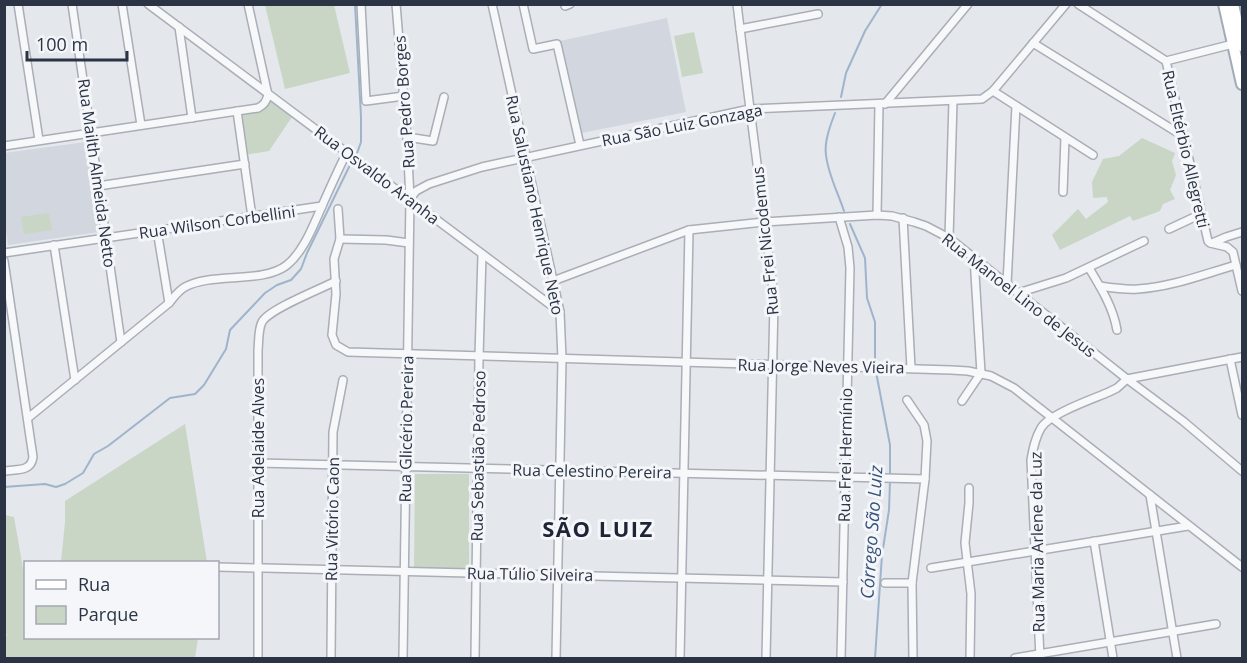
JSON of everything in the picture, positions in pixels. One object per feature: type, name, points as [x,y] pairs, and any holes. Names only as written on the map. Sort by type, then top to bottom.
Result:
[{"type":"main road","points":[[1225,5],[1238,45],[1242,84]]},
{"type":"street","points":[[18,4],[39,140]]},
{"type":"street","name":"Rua Mailth Almeida Netto","points":[[72,4],[121,342]]},
{"type":"street","points":[[122,4],[141,125]]},
{"type":"street","points":[[4,146],[258,108],[267,101],[268,95],[248,4]]},
{"type":"street","points":[[361,4],[366,101],[404,96]]},
{"type":"street","name":"Rua Pedro Borges","points":[[396,4],[410,199]]},
{"type":"street","name":"Rua Salustiano Henrique Neto","points":[[492,4],[560,312],[562,359],[556,658]]},
{"type":"street","points":[[523,4],[533,49],[557,44],[580,145]]},
{"type":"street","name":"Rua Frei Nicodemus","points":[[737,4],[774,303],[766,658]]},
{"type":"street","points":[[877,215],[882,104],[968,4]]},
{"type":"street","points":[[1066,4],[993,91],[1093,155]]},
{"type":"street","points":[[1078,4],[1166,60],[1238,45]]},
{"type":"street","name":"Rua Osvaldo Aranha","points":[[152,5],[268,95],[560,312]]},
{"type":"street","points":[[740,29],[818,14]]},
{"type":"street","points":[[179,27],[192,118]]},
{"type":"street","points":[[1033,43],[1183,136]]},
{"type":"street","name":"Rua Eltérbio Allegretti","points":[[1166,60],[1208,241],[1233,252],[1242,291]]},
{"type":"street","name":"Rua São Luiz Gonzaga","points":[[410,199],[416,191],[429,184],[460,173],[750,109],[982,99],[993,91]]},
{"type":"street","points":[[407,137],[434,141],[444,97]]},
{"type":"street","points":[[949,238],[953,101]]},
{"type":"street","points":[[1006,284],[1016,106]]},
{"type":"street","points":[[237,111],[252,216]]},
{"type":"street","points":[[1063,192],[1065,138]]},
{"type":"street","points":[[28,418],[169,303],[182,289],[190,285],[267,274],[278,271],[288,264],[302,246],[348,153]]},
{"type":"street","points":[[98,186],[245,164]]},
{"type":"street","name":"Rua Glicério Pereira","points":[[403,658],[410,199]]},
{"type":"street","name":"Rua Wilson Corbellini","points":[[4,253],[322,206]]},
{"type":"street","points":[[336,281],[334,259],[340,239],[338,209]]},
{"type":"street","points":[[1169,229],[1201,214]]},
{"type":"street","name":"Rua Manoel Lino de Jesus","points":[[553,281],[689,230],[839,217],[877,215],[903,218],[926,226],[949,238],[1183,421],[1242,471]]},
{"type":"street","name":"Rua Frei Hermínio","points":[[839,217],[849,258],[841,658]]},
{"type":"street","points":[[903,218],[911,368]]},
{"type":"street","points":[[158,230],[169,303]]},
{"type":"street","points":[[680,658],[689,230]]},
{"type":"street","points":[[1212,243],[1242,232]]},
{"type":"street","points":[[340,239],[409,243]]},
{"type":"street","points":[[1018,293],[1066,278],[1144,241]]},
{"type":"street","points":[[54,245],[75,380]]},
{"type":"street","name":"Rua Sebastião Pedroso","points":[[475,658],[482,254]]},
{"type":"street","points":[[962,400],[981,373],[974,257]]},
{"type":"street","points":[[4,261],[33,457],[32,464],[27,468],[4,471]]},
{"type":"street","points":[[1100,286],[1125,289],[1155,287],[1236,265]]},
{"type":"street","points":[[1089,268],[1113,311],[1117,330]]},
{"type":"street","name":"Rua Jorge Neves Vieira","points":[[336,281],[332,335],[336,345],[348,352],[951,369],[991,376],[1014,388],[1242,567]]},
{"type":"street","name":"Rua Adelaide Alves","points":[[258,658],[258,350],[260,327],[263,320],[273,312],[336,281]]},
{"type":"street","points":[[1052,417],[1109,392],[1127,379],[1242,357]]},
{"type":"street","points":[[1230,359],[1242,415]]},
{"type":"street","name":"Rua Vitório Caon","points":[[331,658],[333,427],[343,380]]},
{"type":"street","points":[[907,400],[921,418],[927,441],[925,479],[912,583],[913,658]]},
{"type":"street","name":"Rua Maria Arlene da Luz","points":[[1040,656],[1031,460],[1041,427],[1052,417]]},
{"type":"street","name":"Rua Celestino Pereira","points":[[258,463],[925,479]]},
{"type":"street","points":[[969,489],[965,543],[971,594],[970,658]]},
{"type":"street","points":[[1150,495],[1177,658]]},
{"type":"street","points":[[931,568],[1188,526]]},
{"type":"street","points":[[1094,541],[1113,658]]},
{"type":"street","name":"Rua Túlio Silveira","points":[[219,567],[843,582]]},
{"type":"street","points":[[885,583],[912,583]]},
{"type":"street","points":[[1015,658],[1040,656],[1216,624]]},
{"type":"shaded area","points":[[667,18],[686,112],[582,133],[560,41]]},
{"type":"shaded area","points":[[86,142],[99,232],[8,245],[4,217],[4,153]]},
{"type":"green space","points":[[265,5],[334,5],[350,73],[285,89]]},
{"type":"green space","points":[[694,32],[703,73],[682,77],[674,36]]},
{"type":"green space","points":[[268,95],[294,114],[269,151],[244,155],[237,111],[258,108]]},
{"type":"green space","points":[[1142,138],[1175,153],[1172,161],[1176,175],[1170,190],[1175,199],[1163,204],[1160,211],[1133,221],[1130,216],[1060,250],[1052,235],[1078,209],[1086,219],[1108,202],[1107,197],[1093,198],[1092,182],[1103,159],[1119,156]]},
{"type":"green space","points":[[49,213],[52,230],[24,234],[21,217]]},
{"type":"green space","points":[[185,424],[207,561],[61,561],[65,501]]},
{"type":"green space","points":[[415,474],[469,474],[469,569],[414,568]]},
{"type":"green space","points":[[5,515],[14,517],[24,574],[24,639],[198,639],[195,658],[5,658],[7,634],[5,634]]},
{"type":"waterway","points":[[4,487],[45,484],[56,487],[65,484],[83,473],[94,454],[108,446],[170,398],[195,394],[204,385],[226,349],[230,330],[265,293],[291,280],[301,269],[351,163],[355,159],[361,142],[355,4]]},
{"type":"waterway","name":"Córrego São Luiz","points":[[841,97],[846,73],[865,31],[882,4]]},
{"type":"waterway","name":"Córrego São Luiz","points":[[835,113],[829,129],[826,155],[844,211]]},
{"type":"waterway","name":"Córrego São Luiz","points":[[850,224],[865,258],[867,298],[875,322],[875,362]]},
{"type":"waterway","name":"Córrego São Luiz","points":[[876,372],[890,445],[890,475]]},
{"type":"waterway","name":"Córrego São Luiz","points":[[875,658],[890,481]]},
{"type":"district","name":"SÃO LUIZ","points":[[598,528]]}]
